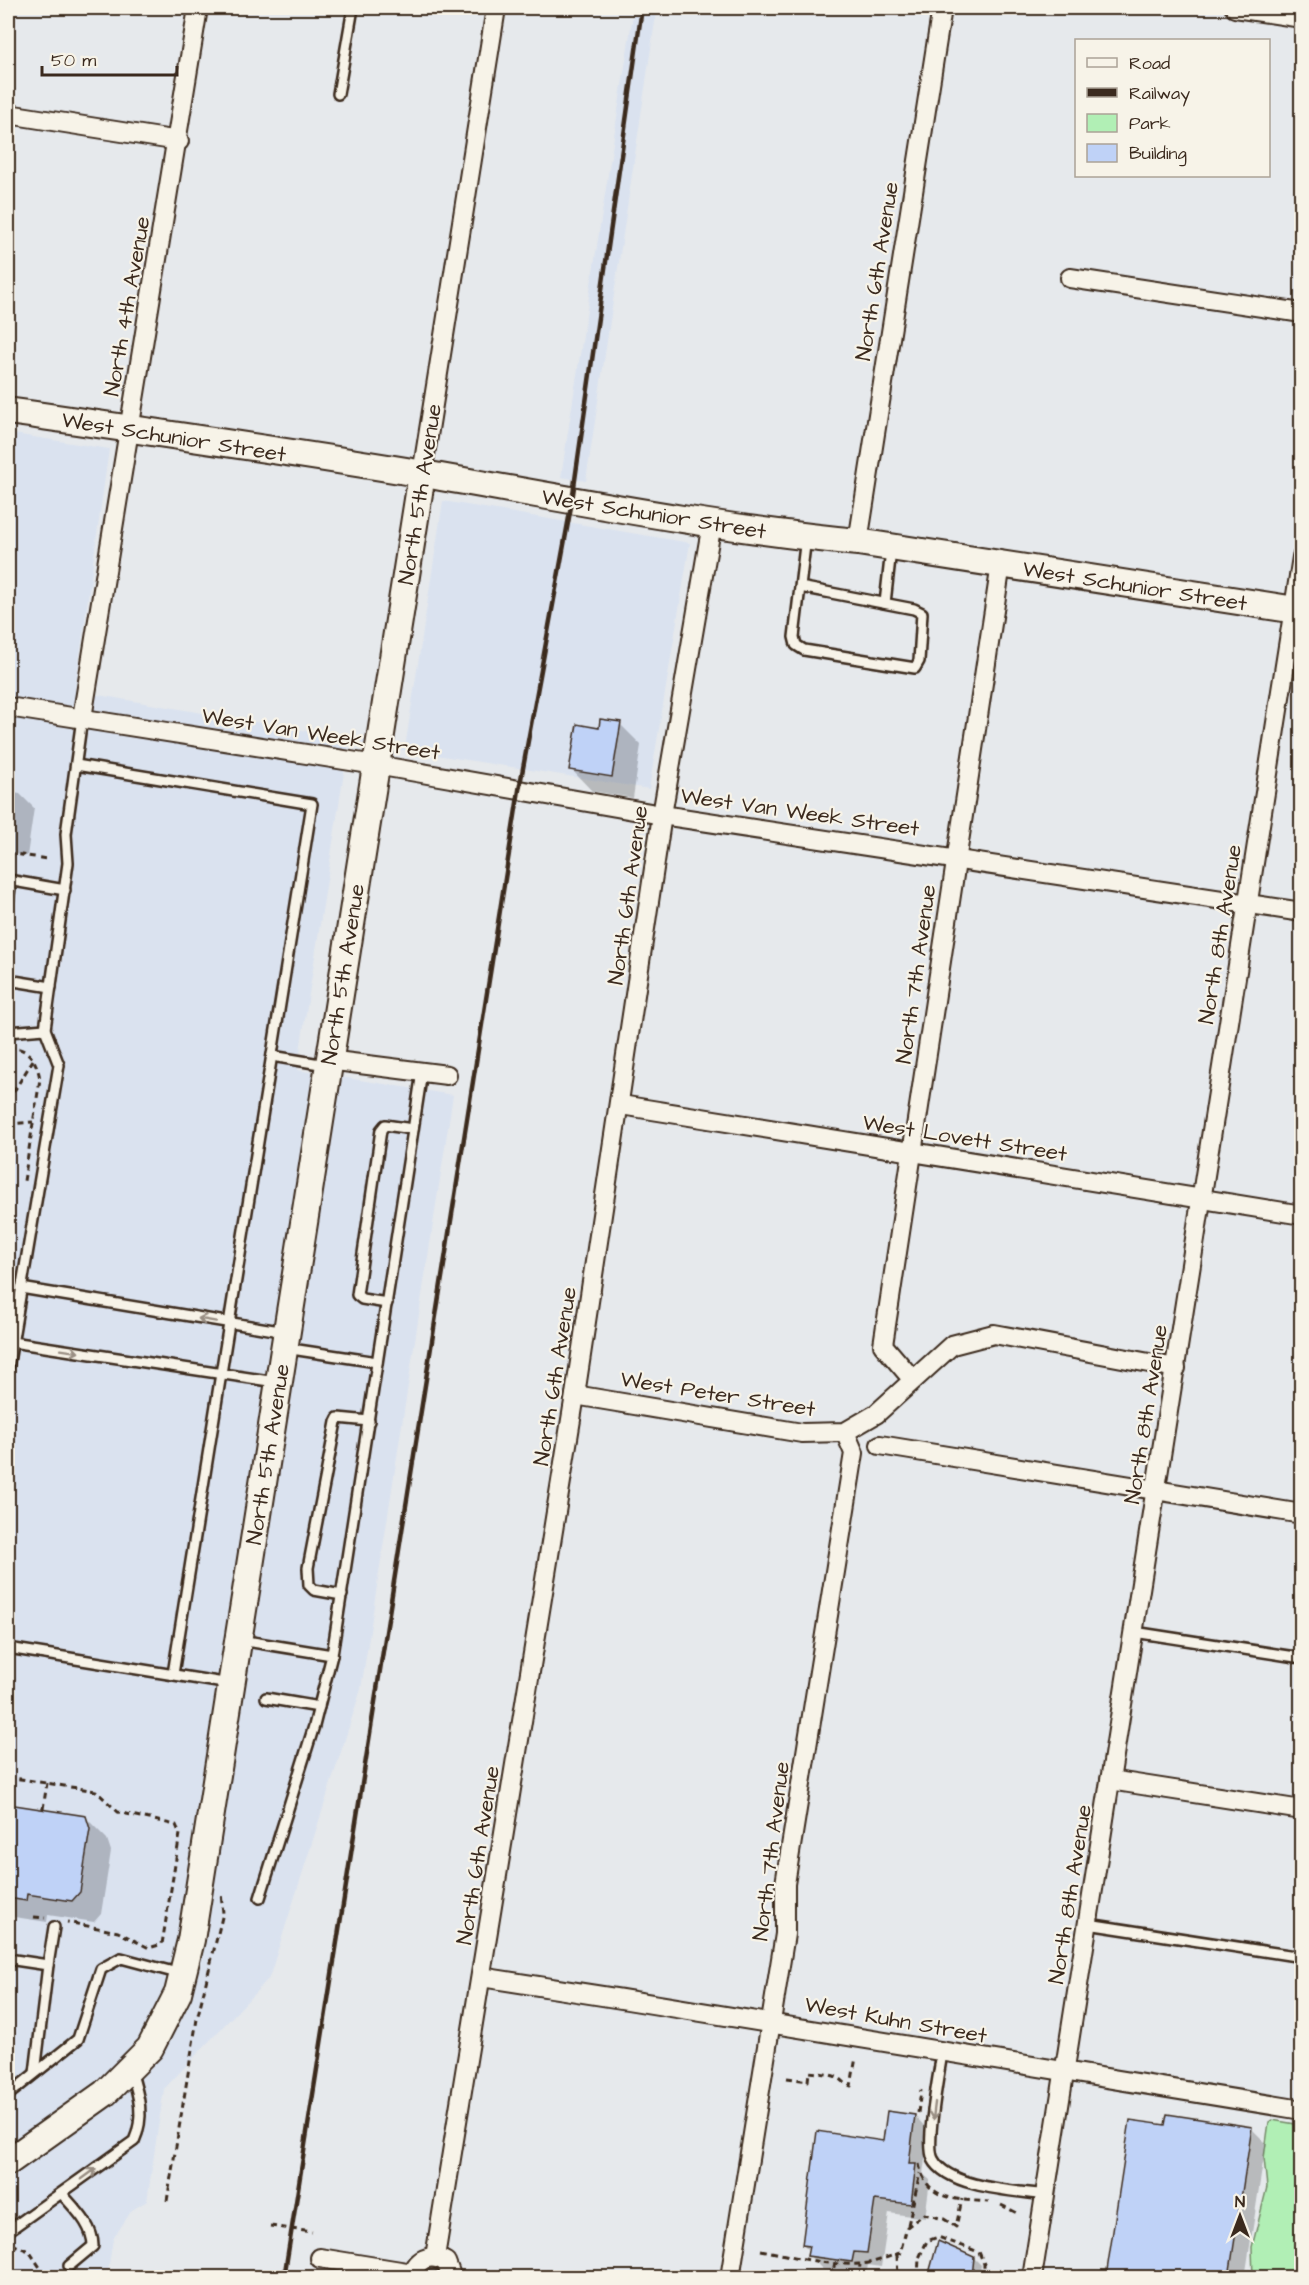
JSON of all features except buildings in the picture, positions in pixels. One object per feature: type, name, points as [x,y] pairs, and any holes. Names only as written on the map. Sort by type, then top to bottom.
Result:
[{"type":"street","name":"North 4th Avenue","points":[[82,718],[198,8]]},
{"type":"street","name":"North 5th Avenue","points":[[8,2162],[105,2093],[150,2048],[178,1993],[191,1940],[496,8]]},
{"type":"street","name":"North 6th Avenue","points":[[858,542],[942,8]]},
{"type":"street","points":[[1235,8],[1302,18]]},
{"type":"street","points":[[8,114],[178,141]]},
{"type":"street","points":[[1070,278],[1302,313]]},
{"type":"street","name":"West Schunior Street","points":[[8,411],[422,474],[712,523],[892,547],[1297,610]]},
{"type":"street","name":"North 6th Avenue","points":[[435,2257],[621,1105],[662,815],[712,523]]},
{"type":"street","name":"North 8th Avenue","points":[[1032,2277],[1066,2073],[1248,904],[1297,610],[1302,557]]},
{"type":"street","name":"North 7th Avenue","points":[[913,1380],[883,1345],[1001,564]]},
{"type":"street","name":"West Van Week Street","points":[[8,707],[376,765],[662,815],[1302,912]]},
{"type":"street","points":[[328,1062],[447,1075]]},
{"type":"street","name":"West Lovett Street","points":[[621,1105],[913,1154],[1302,1215]]},
{"type":"street","name":"West Peter Street","points":[[575,1395],[802,1433],[845,1432],[876,1414],[952,1345],[994,1334],[1176,1368]]},
{"type":"street","name":"North 7th Avenue","points":[[730,2277],[785,1934],[785,1884],[854,1453],[845,1432]]},
{"type":"street","points":[[880,1445],[1302,1514]]},
{"type":"street","points":[[1110,1780],[1302,1810]]},
{"type":"street","name":"West Kuhn Street","points":[[481,1977],[770,2021],[942,2053],[1302,2110]]},
{"type":"street","points":[[320,2258],[412,2275],[421,2260],[435,2257],[446,2262],[452,2277]]},
{"type":"lane","points":[[338,94],[353,8]]},
{"type":"lane","points":[[800,587],[914,609],[922,613],[919,661],[915,668],[804,650],[796,645],[794,637],[800,587],[806,537]]},
{"type":"lane","points":[[885,603],[892,547]]},
{"type":"lane","points":[[8,1368],[59,1065],[45,1029],[65,890],[68,863],[66,834],[82,718]]},
{"type":"lane","points":[[76,765],[312,804],[174,1674]]},
{"type":"lane","points":[[8,902],[9,880],[65,890]]},
{"type":"lane","points":[[8,980],[51,987]]},
{"type":"lane","points":[[8,1032],[45,1029]]},
{"type":"lane","points":[[273,1056],[328,1062]]},
{"type":"lane","points":[[260,1898],[319,1707],[332,1655],[422,1072]]},
{"type":"lane","points":[[387,1303],[362,1299],[357,1295],[381,1130],[385,1125],[413,1129]]},
{"type":"lane","points":[[21,1288],[230,1323],[284,1340],[377,1362]]},
{"type":"lane","points":[[12,1342],[278,1382]]},
{"type":"lane","points":[[342,1595],[314,1590],[309,1586],[308,1568],[336,1422],[339,1418],[369,1421]]},
{"type":"lane","points":[[1134,1632],[1302,1658]]},
{"type":"lane","points":[[238,1640],[332,1655]]},
{"type":"lane","points":[[8,1648],[231,1684]]},
{"type":"lane","points":[[266,1698],[319,1707]]},
{"type":"lane","points":[[35,2073],[48,1965],[56,1924]]},
{"type":"lane","points":[[1088,1924],[1302,1957]]},
{"type":"lane","points":[[8,2095],[81,2035],[101,1969],[121,1958],[183,1974]]},
{"type":"lane","points":[[8,1959],[48,1965]]},
{"type":"lane","points":[[942,2053],[930,2148],[941,2170],[966,2182],[1046,2195]]},
{"type":"lane","points":[[8,2231],[134,2141],[140,2128],[141,2112],[139,2093],[130,2068]]},
{"type":"lane","points":[[62,2194],[87,2225],[93,2238],[93,2246],[69,2266]]},
{"type":"path","points":[[8,853],[47,859]]},
{"type":"path","points":[[8,1048],[21,1049],[33,1060],[40,1079],[23,1189]]},
{"type":"path","points":[[8,1101],[33,1060]]},
{"type":"path","points":[[8,1124],[33,1122]]},
{"type":"path","points":[[16,1231],[20,1210]]},
{"type":"path","points":[[8,1221],[18,1221]]},
{"type":"path","points":[[8,1777],[96,1791],[118,1812],[176,1825],[180,1834],[162,1944],[149,1948],[105,1928],[56,1924]]},
{"type":"path","points":[[43,1809],[46,1783]]},
{"type":"path","points":[[167,2201],[197,2019],[223,1913],[221,1890]]},
{"type":"path","points":[[34,1917],[46,1919]]},
{"type":"path","points":[[787,2078],[808,2081],[809,2072],[818,2073],[841,2079],[845,2085],[851,2086],[856,2057]]},
{"type":"path","points":[[761,2250],[860,2265],[900,2253],[921,2172]]},
{"type":"path","points":[[907,2227],[924,2214],[944,2219],[956,2227],[962,2199]]},
{"type":"path","points":[[270,2226],[312,2232]]},
{"type":"path","points":[[918,2277],[919,2258],[927,2241],[938,2237],[979,2252],[984,2264],[984,2277]]},
{"type":"path","points":[[8,2243],[29,2251],[47,2277]]},
{"type":"path","points":[[897,2254],[898,2277]]},
{"type":"path","points":[[831,2277],[835,2263]]},
{"type":"path","points":[[858,2277],[860,2265]]},
{"type":"path","points":[[264,2271],[302,2277]]},
{"type":"shaded area","points":[[634,8],[657,8],[586,481],[561,477]]},
{"type":"shaded area","points":[[8,433],[109,449],[75,691],[405,748],[443,501],[690,543],[649,789],[349,741],[297,1070],[453,1095],[361,1689],[269,1978],[164,2089],[147,2201],[132,2210],[113,2239],[107,2277],[8,2277]]},
{"type":"green space","points":[[1272,2120],[1301,2125],[1301,2277],[1253,2277],[1252,2247],[1267,2187],[1264,2158],[1269,2122]]},
{"type":"railway","points":[[284,2278],[519,790],[572,501],[642,8]]}]
